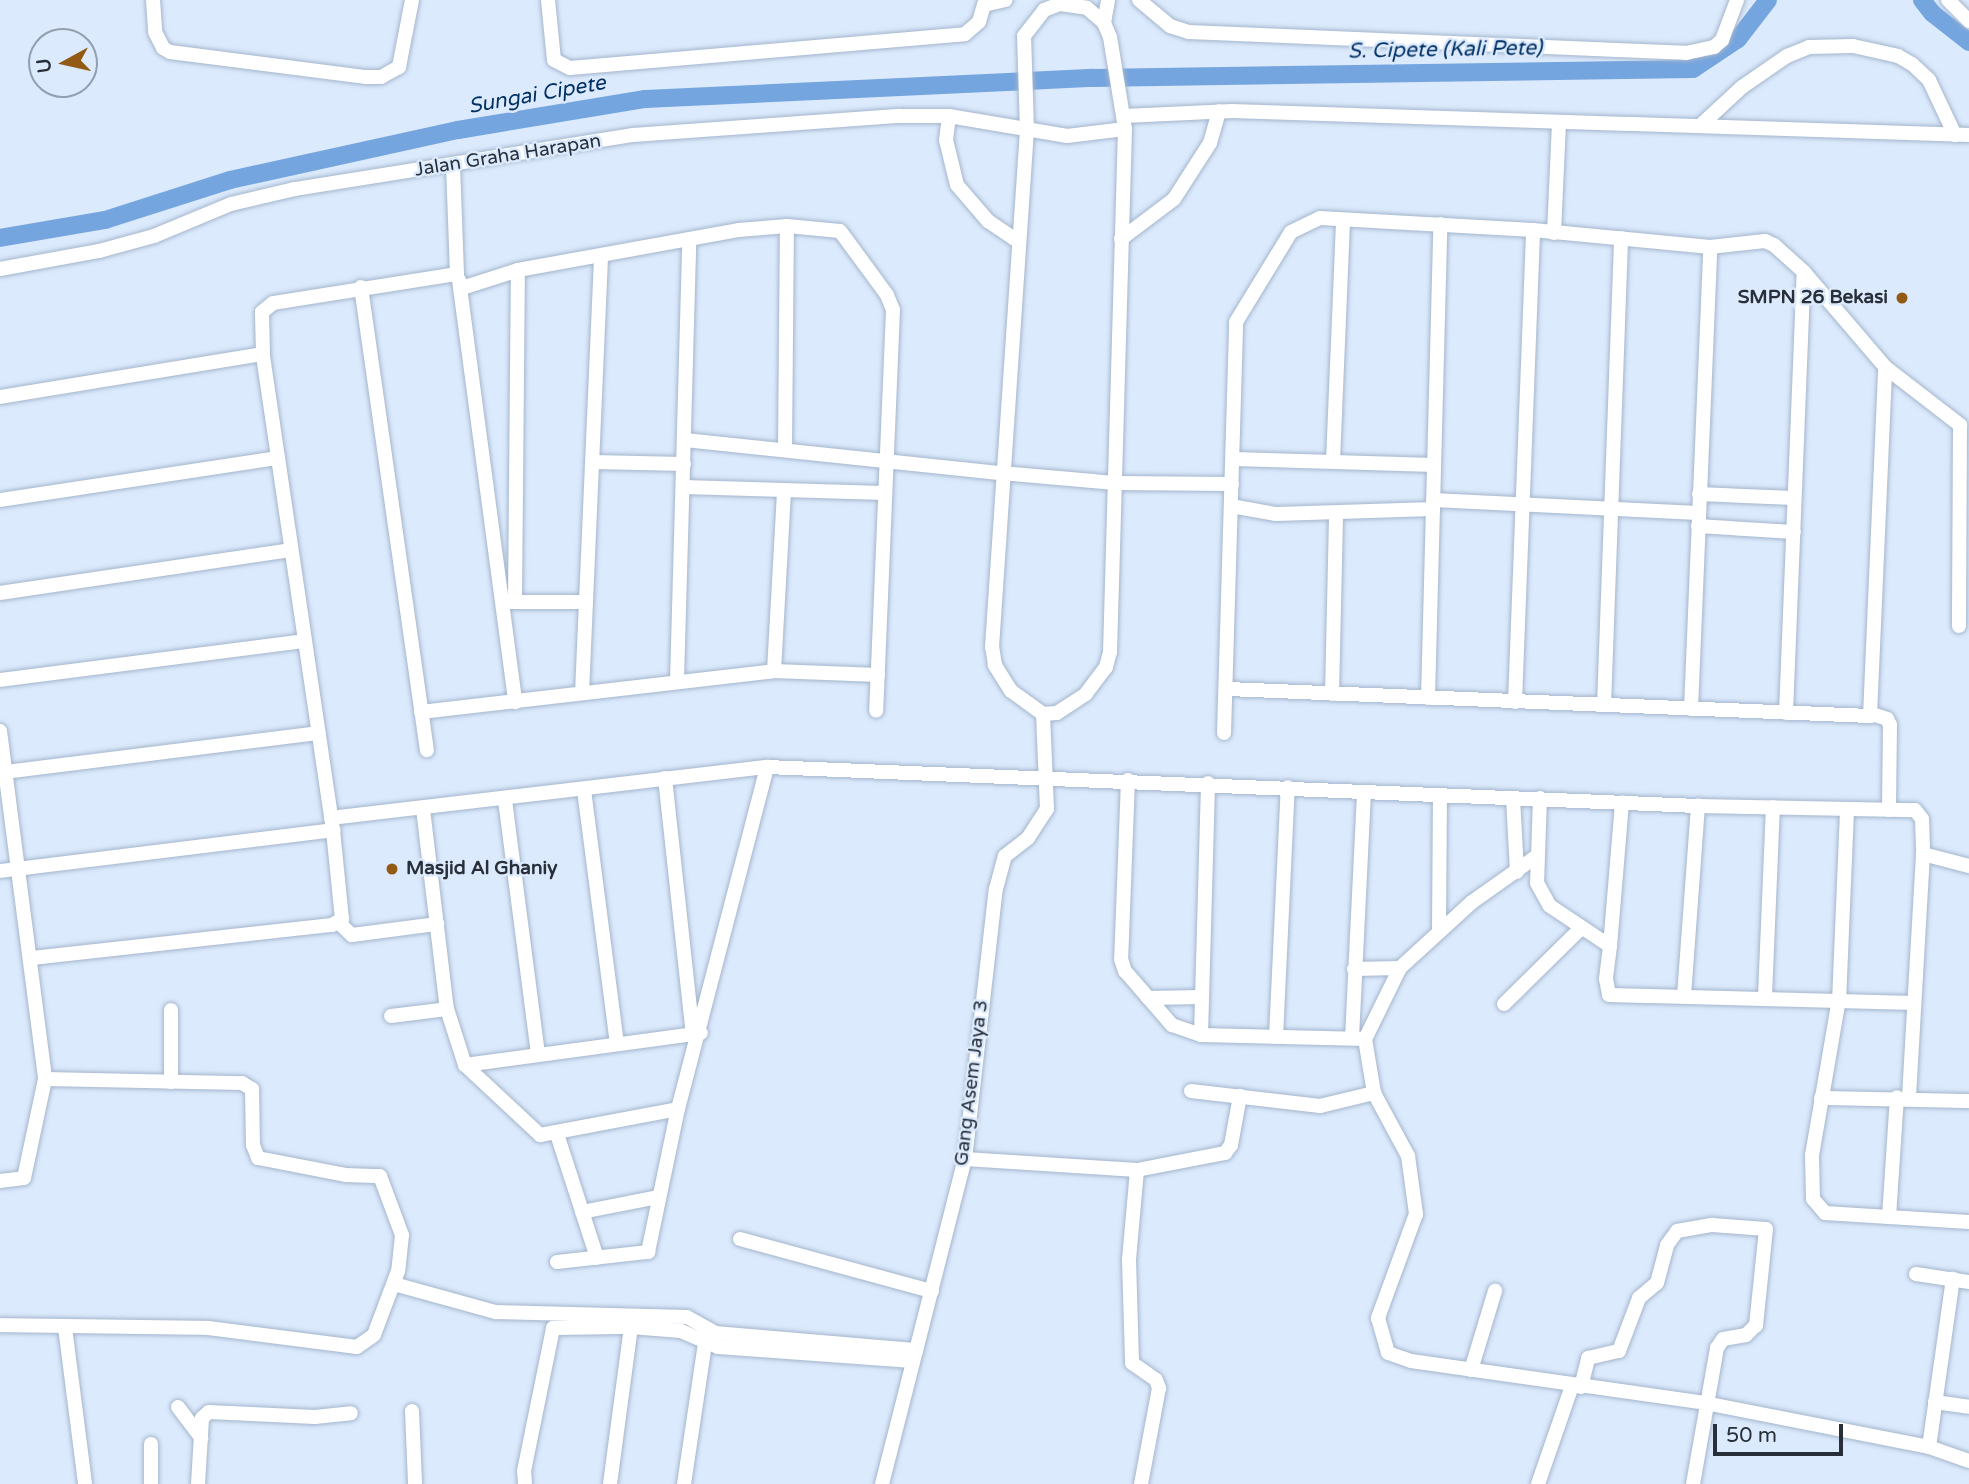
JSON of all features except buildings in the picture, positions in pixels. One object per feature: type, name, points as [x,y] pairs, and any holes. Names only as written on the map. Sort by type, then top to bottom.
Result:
[{"type":"street","points":[[153,0],[155,32],[163,48],[170,52],[366,77],[381,77],[399,67],[412,0]]},
{"type":"street","points":[[548,0],[554,60],[570,68],[965,34],[979,22],[984,2],[1005,0]]},
{"type":"street","points":[[1104,23],[1077,2],[1044,10],[1032,21],[1022,53],[1027,130],[1001,473],[995,665],[1011,691],[1043,714],[1057,713],[1086,694],[1106,667],[1115,483],[1125,122],[1104,23],[1108,0]]},
{"type":"street","points":[[1139,0],[1170,26],[1189,32],[1686,53],[1714,47],[1721,40],[1737,0]]},
{"type":"street","points":[[1948,0],[1969,21]]},
{"type":"street","points":[[1701,125],[1749,81],[1787,56],[1809,47],[1853,46],[1898,56],[1912,64],[1936,91],[1962,135]]},
{"type":"street","points":[[1027,130],[1067,136],[1125,122],[1219,111],[1962,135]]},
{"type":"street","points":[[1121,239],[1150,221],[1188,181],[1210,143],[1219,111]]},
{"type":"street","points":[[950,116],[947,151],[957,185],[988,221],[1019,242]]},
{"type":"street","name":"Jalan Graha Harapan","points":[[0,270],[62,260],[143,239],[243,200],[633,135],[950,116],[1027,130]]},
{"type":"street","points":[[1554,233],[1559,123]]},
{"type":"street","points":[[453,165],[459,281],[508,602],[515,702]]},
{"type":"street","points":[[1224,733],[1234,459],[1233,336],[1241,310],[1291,232],[1320,218],[1440,223],[1710,247],[1765,242],[1783,251],[1885,367],[1960,425],[1959,626]]},
{"type":"street","points":[[1334,461],[1343,221]]},
{"type":"street","points":[[1428,698],[1440,223]]},
{"type":"street","points":[[785,448],[786,226]]},
{"type":"street","points":[[339,923],[344,912],[263,354],[261,312],[266,306],[361,287],[459,281],[690,239],[786,226],[840,231],[890,303],[876,711]]},
{"type":"street","points":[[1515,702],[1533,230]]},
{"type":"street","points":[[1604,705],[1621,238]]},
{"type":"street","points":[[677,681],[690,239]]},
{"type":"street","points":[[1691,709],[1710,247]]},
{"type":"street","points":[[582,693],[601,256]]},
{"type":"street","points":[[508,602],[518,270]]},
{"type":"street","points":[[1786,713],[1804,272]]},
{"type":"street","points":[[361,287],[426,750]]},
{"type":"street","points":[[0,397],[263,354]]},
{"type":"street","points":[[1872,714],[1885,367]]},
{"type":"street","points":[[685,440],[1115,483],[1232,484]]},
{"type":"street","points":[[0,500],[278,458]]},
{"type":"street","points":[[1234,459],[1434,465]]},
{"type":"street","points":[[593,462],[684,464]]},
{"type":"street","points":[[684,487],[884,493]]},
{"type":"street","points":[[774,671],[784,490]]},
{"type":"street","points":[[1699,494],[1794,498]]},
{"type":"street","points":[[1231,506],[1257,513],[1336,514],[1433,505],[1611,509],[1794,532]]},
{"type":"street","points":[[1332,694],[1336,514]]},
{"type":"street","points":[[0,593],[290,550]]},
{"type":"street","points":[[508,602],[586,602]]},
{"type":"street","points":[[0,680],[305,641]]},
{"type":"street","points":[[421,712],[774,671],[878,675]]},
{"type":"street","points":[[1227,689],[1786,713],[1872,714],[1890,724],[1889,810]]},
{"type":"street","name":"Gang Asem Jaya 3","points":[[882,1484],[965,1158],[996,889],[1005,856],[1028,838],[1047,809],[1048,777],[1043,714]]},
{"type":"street","points":[[0,731],[46,1079],[24,1178],[0,1181]]},
{"type":"street","points":[[5,772],[319,733]]},
{"type":"street","points":[[557,1262],[648,1252],[678,1110],[767,768]]},
{"type":"street","points":[[0,871],[423,809],[665,778],[767,768],[1208,783],[1440,796],[1698,806],[1889,810],[1922,814],[1923,854],[1914,1003],[1889,1217]]},
{"type":"street","points":[[665,778],[697,1034]]},
{"type":"street","points":[[1128,780],[1121,958],[1125,971],[1148,998],[1180,1031],[1201,1035],[1358,1039]]},
{"type":"street","points":[[1201,1035],[1208,783]]},
{"type":"street","points":[[1276,1037],[1288,787]]},
{"type":"street","points":[[584,790],[617,1044]]},
{"type":"street","points":[[1364,792],[1354,969],[1358,1039],[1374,1093],[1408,1156],[1416,1214],[1413,1233],[1382,1299],[1380,1335],[1388,1353],[1400,1358],[1471,1370],[1704,1403],[1929,1447],[1969,1461]]},
{"type":"street","points":[[1439,932],[1440,796]]},
{"type":"street","points":[[1513,798],[1517,872]]},
{"type":"street","points":[[1541,798],[1537,884],[1541,894],[1581,928],[1610,946]]},
{"type":"street","points":[[505,800],[538,1055]]},
{"type":"street","points":[[1622,803],[1606,979],[1609,995],[1765,996],[1914,1003]]},
{"type":"street","points":[[1684,996],[1698,806]]},
{"type":"street","points":[[1765,996],[1773,807]]},
{"type":"street","points":[[423,809],[447,1009],[465,1065],[536,1133],[557,1134],[678,1110]]},
{"type":"street","points":[[1846,811],[1839,999],[1812,1155],[1816,1206],[1825,1213],[1969,1222]]},
{"type":"street","points":[[1923,854],[1969,866]]},
{"type":"street","points":[[1358,1039],[1400,968],[1439,932],[1538,856]]},
{"type":"street","points":[[32,958],[339,923],[352,935],[437,924]]},
{"type":"street","points":[[1504,1004],[1581,928]]},
{"type":"street","points":[[1354,969],[1400,968]]},
{"type":"street","points":[[1148,998],[1202,997]]},
{"type":"street","points":[[391,1016],[447,1009]]},
{"type":"street","points":[[171,1010],[171,1082]]},
{"type":"street","points":[[465,1065],[697,1034]]},
{"type":"street","points":[[0,1325],[208,1328],[358,1347],[374,1335],[394,1284],[401,1227],[391,1211],[380,1176],[263,1160],[253,1145],[251,1086],[46,1079]]},
{"type":"street","points":[[1191,1091],[1320,1106],[1374,1093]]},
{"type":"street","points":[[965,1158],[1137,1170],[1225,1153],[1231,1145],[1240,1096]]},
{"type":"street","points":[[1821,1098],[1969,1101]]},
{"type":"street","points":[[557,1134],[597,1258]]},
{"type":"street","points":[[1137,1170],[1129,1260],[1132,1363],[1156,1380],[1159,1388],[1144,1483]]},
{"type":"street","points":[[582,1212],[659,1197]]},
{"type":"street","points":[[1538,1484],[1586,1361],[1605,1352],[1619,1351],[1639,1298],[1657,1283],[1667,1245],[1677,1231],[1712,1225],[1766,1229],[1756,1325],[1752,1332],[1720,1341],[1704,1403],[1693,1484]]},
{"type":"street","points":[[740,1240],[932,1291]]},
{"type":"street","points":[[1916,1274],[1969,1282]]},
{"type":"street","points":[[1929,1447],[1954,1279]]},
{"type":"street","points":[[394,1284],[506,1313],[687,1317],[716,1333],[914,1356]]},
{"type":"street","points":[[1471,1370],[1495,1291]]},
{"type":"street","points":[[65,1327],[85,1484]]},
{"type":"street","points":[[525,1484],[524,1471],[553,1328],[631,1327],[681,1331],[705,1343],[914,1356]]},
{"type":"street","points":[[610,1484],[631,1327]]},
{"type":"street","points":[[684,1484],[705,1343]]},
{"type":"street","points":[[1936,1402],[1969,1407]]},
{"type":"street","points":[[178,1407],[201,1438]]},
{"type":"street","points":[[198,1484],[202,1418],[217,1411],[315,1417],[351,1413]]},
{"type":"street","points":[[412,1411],[415,1484]]},
{"type":"street","points":[[151,1444],[151,1484]]},
{"type":"waterway","name":"Sungai Cipete","points":[[0,238],[105,220],[230,180],[458,130],[645,99],[1094,78],[1693,69],[1738,39],[1768,0]]},
{"type":"waterway","name":"S. Cipete (Kali Pete)","points":[[1922,0],[1932,13],[1969,42]]},
{"type":"place","name":"SMPN 26 Bekasi","points":[[1902,298]]},
{"type":"place","name":"Masjid Al Ghaniy","points":[[392,869]]}]
